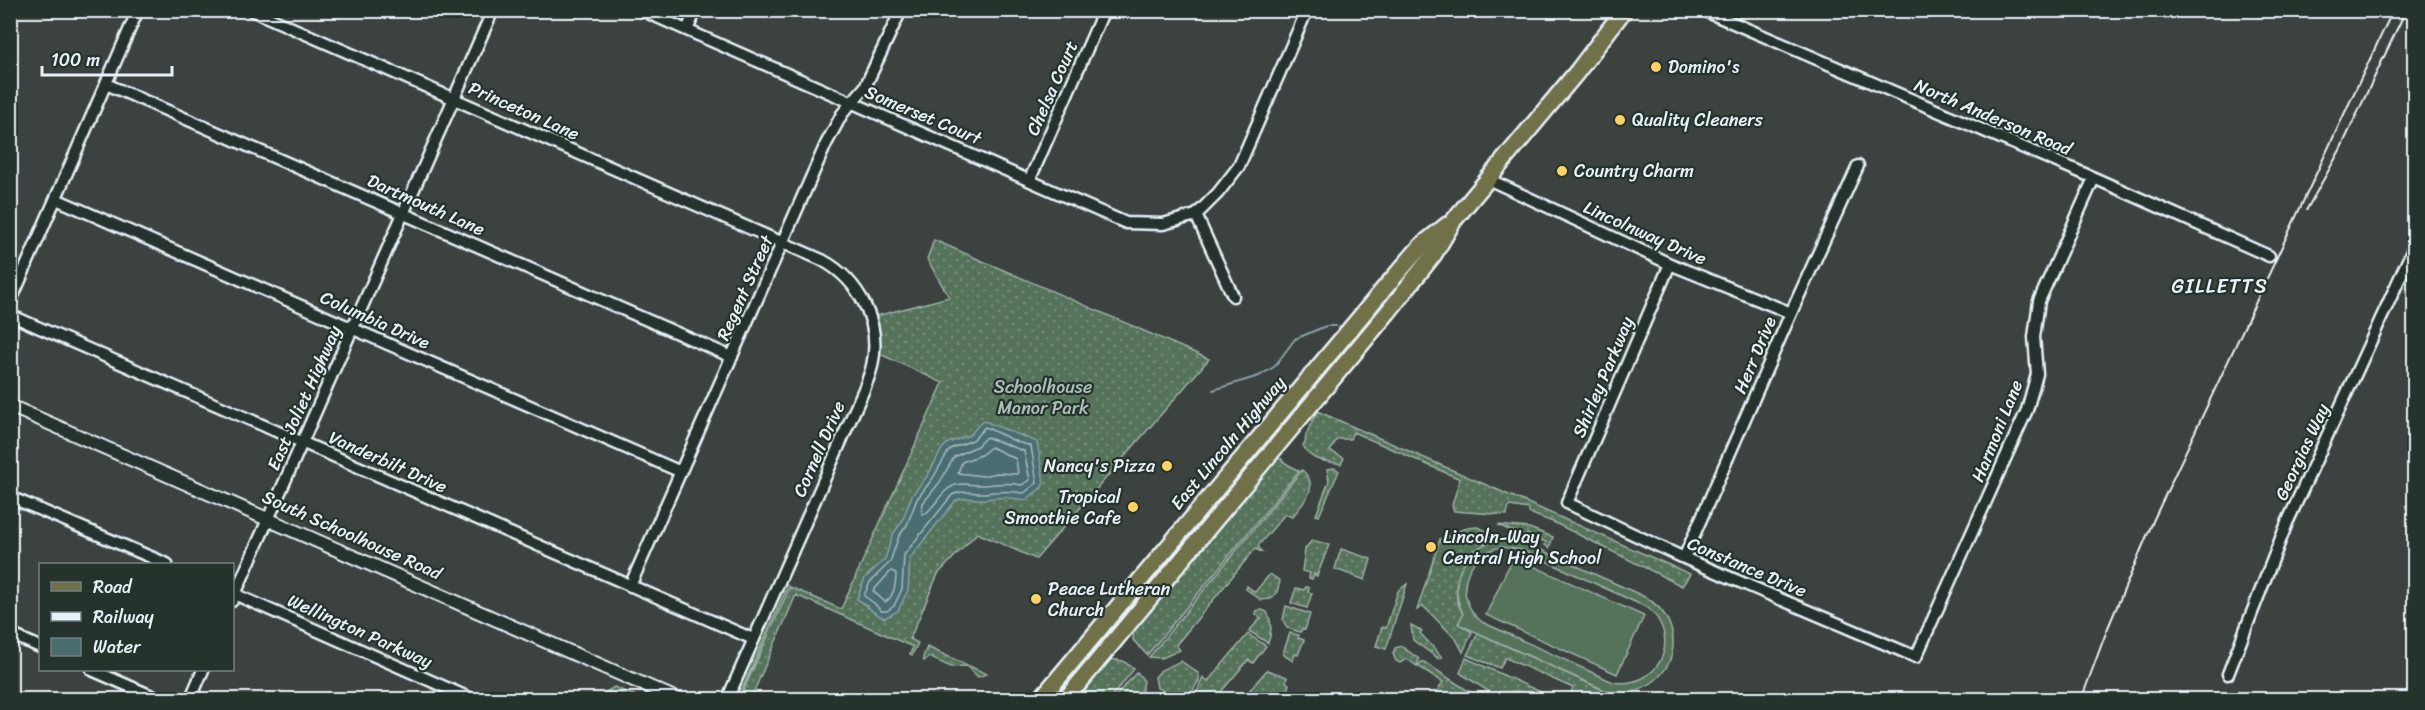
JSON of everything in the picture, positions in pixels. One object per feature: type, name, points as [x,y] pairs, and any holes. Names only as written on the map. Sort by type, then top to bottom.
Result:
[{"type":"main road","name":"East Lincoln Highway","points":[[1065,699],[1395,303],[1434,254],[1454,220],[1577,72],[1624,10]]},
{"type":"main road","name":"East Lincoln Highway","points":[[1040,699],[1375,299],[1422,245],[1454,220]]},
{"type":"street","points":[[10,303],[138,10]]},
{"type":"street","name":"Princeton Lane","points":[[251,10],[784,242]]},
{"type":"street","name":"East Joliet Highway","points":[[234,594],[493,10]]},
{"type":"street","name":"Somerset Court","points":[[642,10],[1126,222],[1163,224],[1196,215]]},
{"type":"street","points":[[687,30],[696,10]]},
{"type":"street","name":"Regent Street","points":[[630,586],[826,144],[842,114],[865,87],[901,10]]},
{"type":"street","name":"Chelsa Court","points":[[1030,179],[1104,10]]},
{"type":"street","points":[[1233,296],[1196,215],[1218,193],[1239,166],[1307,10]]},
{"type":"street","name":"North Anderson Road","points":[[1703,10],[2270,256]]},
{"type":"street","name":"Dartmouth Lane","points":[[106,84],[732,357]]},
{"type":"street","name":"Herr Drive","points":[[1684,558],[1858,166]]},
{"type":"street","name":"Lincolnway Drive","points":[[1488,178],[1670,264],[1791,313]]},
{"type":"street","name":"Harmoni Lane","points":[[1916,657],[2032,397],[2037,374],[2035,323],[2039,301],[2094,178]]},
{"type":"street","name":"Columbia Drive","points":[[56,199],[681,472]]},
{"type":"street","name":"Cornell Drive","points":[[726,699],[868,381],[874,351],[869,312],[849,279],[832,265],[784,242]]},
{"type":"street","name":"Georgias Way","points":[[2228,674],[2287,523],[2415,247]]},
{"type":"street","name":"Shirley Parkway","points":[[1567,503],[1670,264]]},
{"type":"street","name":"Vanderbilt Drive","points":[[10,315],[753,639]]},
{"type":"street","name":"South Schoolhouse Road","points":[[10,406],[679,699]]},
{"type":"street","points":[[10,497],[165,563]]},
{"type":"street","name":"Constance Drive","points":[[1567,503],[1684,558],[1916,657]]},
{"type":"street","name":"Wellington Parkway","points":[[234,596],[474,699]]},
{"type":"street","points":[[10,634],[39,647]]},
{"type":"street","points":[[97,671],[161,699]]},
{"type":"street","points":[[190,699],[202,671]]},
{"type":"green space","name":"Schoolhouse Manor Park","points":[[934,240],[1209,359],[1036,559],[977,533],[938,574],[910,639],[918,643],[912,655],[910,654],[913,647],[796,595],[755,689],[753,699],[739,700],[790,587],[841,609],[943,383],[880,354],[876,316],[949,297],[927,259]]},
{"type":"green space","points":[[1317,411],[1690,574],[1682,586],[1553,522],[1529,513],[1529,509],[1509,506],[1507,515],[1454,511],[1452,505],[1460,479],[1353,432],[1350,439],[1337,439],[1330,451],[1344,458],[1341,464],[1314,458],[1303,445]]},
{"type":"green space","points":[[1282,459],[1299,471],[1147,655],[1133,640],[1134,626],[1271,462]]},
{"type":"green space","points":[[1335,468],[1339,471],[1319,516],[1316,515],[1329,481],[1327,469]]},
{"type":"green space","points":[[1302,470],[1310,482],[1309,494],[1292,517],[1285,514],[1258,546],[1262,552],[1255,549],[1176,645],[1180,650],[1162,658],[1149,657]]},
{"type":"green space","points":[[1498,525],[1529,528],[1553,537],[1549,548],[1545,545],[1546,542],[1527,534],[1525,537]]},
{"type":"green space","points":[[1477,527],[1492,533],[1456,584],[1457,601],[1463,614],[1459,624],[1472,632],[1463,652],[1456,639],[1423,606],[1417,610],[1440,539],[1446,535],[1451,537],[1463,529]]},
{"type":"green space","points":[[1501,539],[1526,543],[1645,597],[1659,607],[1668,620],[1673,648],[1669,662],[1661,675],[1649,684],[1633,691],[1629,699],[1624,699],[1458,624],[1463,614],[1458,601],[1457,589],[1462,566],[1477,548]],"holes":[[[1501,547],[1522,550],[1648,608],[1658,620],[1664,633],[1661,659],[1654,670],[1643,678],[1629,682],[1613,682],[1482,622],[1467,601],[1466,578],[1471,567],[1488,551]]]},
{"type":"green space","points":[[1312,540],[1329,545],[1317,576],[1314,574],[1312,579],[1309,578],[1310,573],[1302,571],[1305,549]]},
{"type":"green space","points":[[1178,544],[1180,546],[1146,592],[1074,678],[1072,677],[1108,627]]},
{"type":"green space","points":[[1341,549],[1371,559],[1365,580],[1335,569]]},
{"type":"green space","points":[[1513,557],[1644,616],[1617,674],[1486,615]]},
{"type":"green space","points":[[1270,574],[1280,581],[1277,592],[1271,599],[1261,600],[1246,589],[1247,586],[1255,592]]},
{"type":"green space","points":[[784,584],[788,586],[738,699],[733,700]]},
{"type":"green space","points":[[1407,584],[1386,649],[1376,646],[1382,627],[1386,628],[1398,591]]},
{"type":"green space","points":[[1306,587],[1309,588],[1308,592],[1312,593],[1307,608],[1291,603],[1296,588],[1304,590]]},
{"type":"green space","points":[[1286,606],[1310,614],[1305,630],[1302,629],[1300,632],[1287,628],[1283,620]]},
{"type":"green space","points":[[1256,611],[1267,612],[1271,623],[1268,643],[1249,631],[1261,618]]},
{"type":"green space","points":[[1411,625],[1422,631],[1420,633],[1442,657],[1439,659],[1413,640]]},
{"type":"green space","points":[[1290,633],[1299,635],[1298,638],[1304,640],[1293,661],[1283,653]]},
{"type":"green space","points":[[1478,633],[1623,699],[1568,699],[1573,688],[1508,659],[1505,658],[1500,668],[1467,655]]},
{"type":"green space","points":[[1248,634],[1266,646],[1253,663],[1248,660],[1215,699],[1194,699],[1203,677],[1208,681]]},
{"type":"green space","points":[[1401,646],[1419,659],[1417,666],[1407,659],[1400,663],[1396,661],[1393,654],[1395,648]]},
{"type":"green space","points":[[927,647],[987,674],[978,677],[966,666],[951,667],[929,657],[924,661],[923,657]]},
{"type":"green space","points":[[1466,658],[1545,694],[1543,699],[1530,693],[1517,691],[1491,693],[1460,673]]},
{"type":"green space","points":[[1111,659],[1123,661],[1134,669],[1110,699],[1072,700],[1105,661]]},
{"type":"green space","points":[[1181,661],[1199,674],[1199,680],[1191,694],[1182,699],[1164,699],[1163,690],[1157,688],[1155,677],[1161,670]]},
{"type":"green space","points":[[1421,662],[1473,694],[1470,699],[1446,699],[1436,693],[1443,682],[1418,666]]},
{"type":"green space","points":[[1267,670],[1287,677],[1286,682],[1289,684],[1285,698],[1242,699]]},
{"type":"green space","points":[[1137,672],[1144,681],[1140,699],[1113,699]]},
{"type":"green space","points":[[614,687],[643,699],[594,699]]},
{"type":"water","points":[[984,421],[1037,442],[1044,482],[1042,487],[1026,500],[963,498],[956,500],[910,558],[908,590],[898,611],[885,618],[877,615],[857,599],[865,578],[885,559],[893,534],[902,522],[912,495],[928,475],[942,449],[948,443],[970,435]]},
{"type":"waterway","points":[[1213,390],[1259,376],[1274,367],[1295,339],[1326,326],[1336,326]]},
{"type":"railway","points":[[2081,700],[2107,630],[2154,519],[2393,10]]},
{"type":"railway","points":[[2307,209],[2340,150],[2406,10]]},
{"type":"place","name":"Domino's","points":[[1656,67]]},
{"type":"place","name":"Quality Cleaners","points":[[1620,120]]},
{"type":"place","name":"Country Charm","points":[[1562,171]]},
{"type":"place","name":"Nancy's Pizza","points":[[1167,466]]},
{"type":"place","name":"Tropical Smoothie Cafe","points":[[1133,507]]},
{"type":"place","name":"Lincoln-Way Central High School","points":[[1431,547]]},
{"type":"place","name":"Peace Lutheran Church","points":[[1036,599]]},
{"type":"district","name":"GILLETTS","points":[[2220,286]]}]
